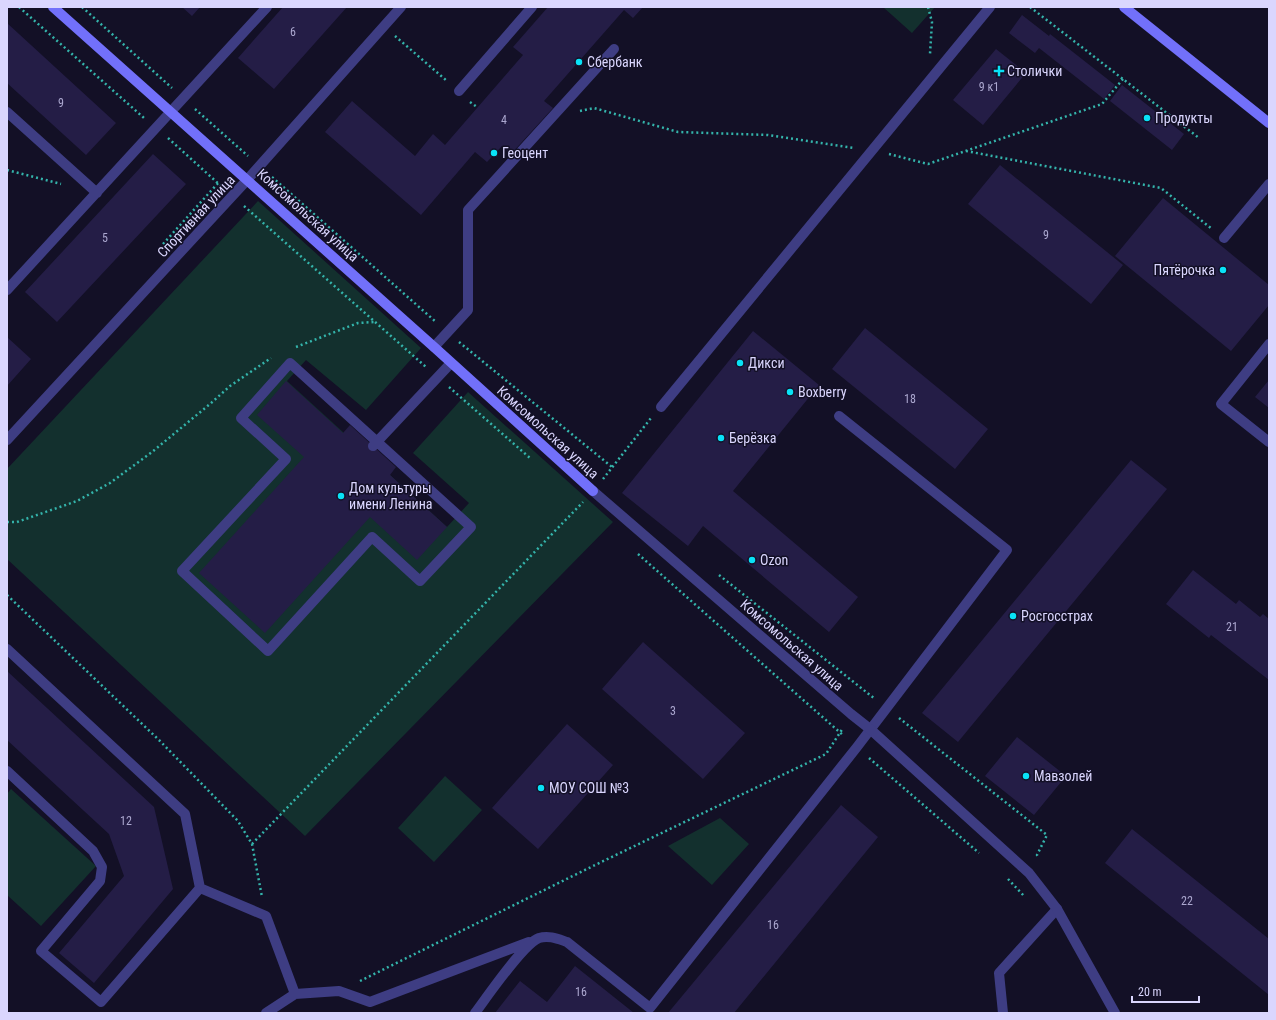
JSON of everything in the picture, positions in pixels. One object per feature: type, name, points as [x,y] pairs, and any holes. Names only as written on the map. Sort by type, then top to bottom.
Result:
[{"type":"street","name":"Комсомольская улица","points":[[53,7],[593,491],[870,729],[1029,873],[1057,909],[1115,1013]]},
{"type":"street","points":[[7,290],[267,7]]},
{"type":"street","name":"Спортивная улица","points":[[7,440],[247,180],[401,7]]},
{"type":"street","points":[[458,91],[532,7]]},
{"type":"street","points":[[661,407],[990,7]]},
{"type":"street","points":[[1124,7],[1269,123]]},
{"type":"street","points":[[434,347],[468,310],[468,210],[614,49]]},
{"type":"street","points":[[7,112],[97,193]]},
{"type":"street","points":[[1224,238],[1269,184]]},
{"type":"street","points":[[1269,344],[1221,404],[1269,442]]},
{"type":"street","points":[[290,363],[375,444],[471,527],[420,581],[372,537],[268,651],[182,571],[286,459],[241,418],[290,363]]},
{"type":"street","points":[[375,444],[451,363]]},
{"type":"street","points":[[266,1013],[295,994],[339,991],[370,1002],[540,938],[553,937],[567,942],[650,1008],[870,729],[1007,550],[839,416]]},
{"type":"street","points":[[7,649],[185,814],[200,888]]},
{"type":"street","points":[[7,771],[93,851],[102,867],[100,881],[41,951],[101,1002],[200,888]]},
{"type":"street","points":[[200,888],[266,916],[295,994]]},
{"type":"street","points":[[1002,1013],[999,973],[1057,909]]},
{"type":"street","points":[[475,1013],[524,950],[540,938]]},
{"type":"path","points":[[928,7],[932,22],[929,82]]},
{"type":"path","points":[[1030,7],[1198,138]]},
{"type":"path","points":[[384,26],[477,107]]},
{"type":"path","points":[[552,117],[594,108],[678,132],[768,135],[872,150],[928,164],[1102,104],[1123,79]]},
{"type":"path","points":[[966,151],[1161,188],[1224,238]]},
{"type":"path","points":[[7,170],[67,186]]},
{"type":"path","points":[[289,350],[358,323],[374,322]]},
{"type":"path","points":[[448,332],[612,467]]},
{"type":"path","points":[[7,522],[17,522],[70,503],[110,483],[152,452],[230,386],[268,359],[275,356]]},
{"type":"path","points":[[252,844],[593,491],[661,407]]},
{"type":"path","points":[[7,595],[160,741],[238,821],[252,844],[266,916]]},
{"type":"path","points":[[339,991],[593,866],[826,754],[851,714]]},
{"type":"green space","points":[[883,7],[935,7],[912,33]]},
{"type":"green space","points":[[258,201],[421,348],[366,410],[306,360],[287,381],[447,527],[469,503],[413,453],[468,392],[613,522],[305,836],[7,559],[7,469]]},
{"type":"green space","points":[[445,776],[482,810],[434,862],[398,828]]},
{"type":"green space","points":[[11,789],[96,866],[41,926],[7,895],[7,794]]},
{"type":"green space","points":[[720,818],[749,844],[712,885],[668,846]]},
{"type":"building","points":[[182,7],[200,7],[192,16]]},
{"type":"building","points":[[283,7],[347,7],[274,89],[238,58]]},
{"type":"building","points":[[548,7],[643,7],[633,18],[624,10],[544,101],[553,108],[511,154],[502,146],[487,162],[475,152],[421,215],[325,132],[352,101],[415,156],[433,134],[445,145],[523,55],[513,47]]},
{"type":"building","points":[[1022,15],[1049,36],[1050,34],[1115,85],[1104,99],[1039,48],[1035,53],[1009,33]]},
{"type":"building","points":[[7,23],[116,123],[86,155],[7,83]]},
{"type":"building","points":[[996,49],[1026,73],[983,125],[953,100]]},
{"type":"building","name":"Продукты","points":[[1122,85],[1184,134],[1172,150],[1110,101]]},
{"type":"building","points":[[153,154],[186,184],[57,322],[25,292]]},
{"type":"building","points":[[1000,165],[1123,265],[1091,304],[968,204]]},
{"type":"building","points":[[1163,198],[1269,285],[1269,305],[1231,351],[1115,256]]},
{"type":"building","points":[[865,328],[988,429],[955,469],[832,369]]},
{"type":"building","name":"Берёзка","points":[[753,331],[819,385],[733,491],[858,597],[829,632],[703,526],[688,546],[622,493]]},
{"type":"building","points":[[7,337],[31,359],[7,386]]},
{"type":"building","points":[[1269,380],[1269,408],[1255,397]]},
{"type":"building","name":"Дом культуры имени Ленина","points":[[286,381],[343,433],[350,425],[396,467],[390,475],[447,527],[417,560],[370,517],[265,633],[199,573],[304,457],[257,415]]},
{"type":"building","points":[[1131,460],[1167,489],[958,742],[922,713]]},
{"type":"building","points":[[1193,570],[1236,604],[1239,600],[1260,617],[1263,614],[1269,619],[1269,680],[1211,635],[1209,638],[1166,604]]},
{"type":"building","points":[[643,642],[745,733],[703,779],[602,689]]},
{"type":"building","points":[[7,671],[154,807],[173,889],[94,983],[59,953],[124,876],[109,834],[7,740]]},
{"type":"building","name":"МОУ СОШ №3","points":[[567,724],[613,765],[538,849],[492,808]]},
{"type":"building","name":"Мавзолей","points":[[1017,737],[1066,776],[1034,815],[985,776]]},
{"type":"building","points":[[841,805],[878,837],[734,1013],[668,1013]]},
{"type":"building","points":[[1132,829],[1269,939],[1269,995],[1105,863]]},
{"type":"building","points":[[575,966],[634,1013],[495,1013],[520,981],[547,1002]]},
{"type":"place","name":"Сбербанк","points":[[579,62]]},
{"type":"place","name":"Столички","points":[[999,71]]},
{"type":"place","name":"Продукты","points":[[1147,118]]},
{"type":"place","name":"Геоцент","points":[[494,153]]},
{"type":"place","name":"Пятёрочка","points":[[1223,270]]},
{"type":"place","name":"Дикси","points":[[740,363]]},
{"type":"place","name":"Boxberry","points":[[790,392]]},
{"type":"place","name":"Берёзка","points":[[721,438]]},
{"type":"place","name":"Дом культуры имени Ленина","points":[[341,496]]},
{"type":"place","name":"Ozon","points":[[752,560]]},
{"type":"place","name":"Росгосстрах","points":[[1013,616]]},
{"type":"place","name":"Мавзолей","points":[[1026,776]]},
{"type":"place","name":"МОУ СОШ №3","points":[[541,788]]}]
